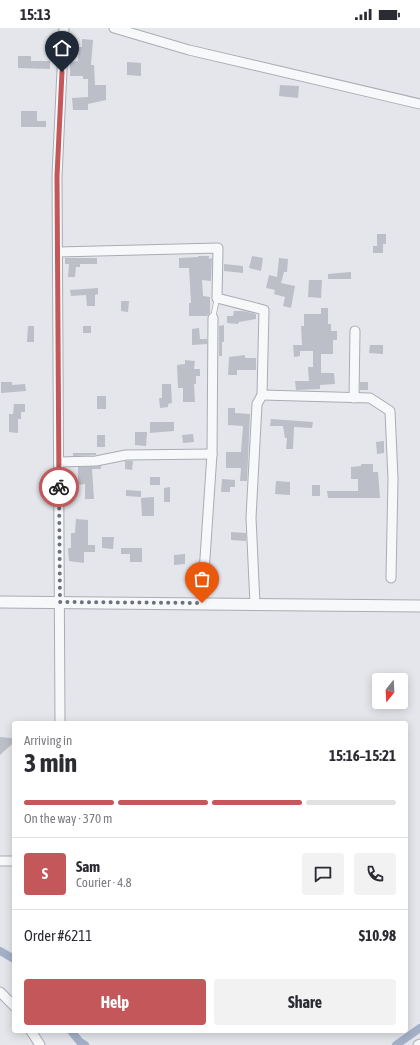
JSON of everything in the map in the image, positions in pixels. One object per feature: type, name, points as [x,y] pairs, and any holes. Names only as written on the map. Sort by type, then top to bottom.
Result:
[{"type":"street","points":[[60,721],[57,176],[64,28]]},
{"type":"street","points":[[114,28],[189,50],[420,104]]},
{"type":"street","points":[[58,252],[218,248],[217,298],[264,310],[262,395],[257,404],[251,518],[255,604]]},
{"type":"street","points":[[202,603],[212,454],[213,318]]},
{"type":"street","points":[[354,398],[355,331]]},
{"type":"street","points":[[262,395],[370,398],[390,411],[393,479],[391,578]]},
{"type":"street","points":[[59,462],[96,461],[126,455],[212,454]]},
{"type":"street","points":[[0,602],[420,606]]},
{"type":"street","points":[[0,860],[12,861]]},
{"type":"street","points":[[0,992],[12,1004]]},
{"type":"street","points":[[32,1033],[40,1045]]},
{"type":"lane","points":[[213,318],[217,298]]},
{"type":"building","points":[[82,39],[93,40],[91,65],[94,65],[95,85],[106,85],[106,100],[88,104],[88,110],[73,110],[72,98],[88,97],[88,79],[83,79],[83,76],[70,76],[70,62],[78,61],[79,47],[82,47]]},
{"type":"building","points":[[18,56],[31,56],[31,61],[50,61],[50,69],[18,68]]},
{"type":"building","points":[[127,62],[141,63],[141,76],[127,75]]},
{"type":"building","points":[[280,85],[299,86],[298,98],[279,96]]},
{"type":"building","points":[[21,111],[37,111],[37,121],[46,121],[46,127],[21,127]]},
{"type":"building","points":[[377,234],[386,234],[386,244],[383,244],[383,253],[373,253],[373,246],[377,246]]},
{"type":"building","points":[[209,256],[209,259],[212,258],[211,281],[202,280],[203,296],[210,297],[210,313],[207,316],[189,316],[189,303],[191,303],[189,268],[179,268],[179,258]]},
{"type":"building","points":[[252,256],[263,258],[261,271],[249,268]]},
{"type":"building","points":[[65,258],[97,258],[97,264],[80,264],[80,267],[76,267],[75,277],[68,277],[69,264],[65,264]]},
{"type":"building","points":[[279,258],[288,259],[287,272],[284,272],[281,283],[295,286],[291,308],[283,306],[285,297],[274,294],[275,290],[266,288],[269,275],[277,277]]},
{"type":"building","points":[[224,264],[243,266],[243,273],[224,271]]},
{"type":"building","points":[[351,272],[351,279],[328,279],[328,274]]},
{"type":"building","points":[[309,280],[322,280],[321,298],[308,297]]},
{"type":"building","points":[[98,288],[98,294],[95,295],[95,306],[87,306],[86,295],[71,296],[70,290]]},
{"type":"building","points":[[121,301],[129,301],[128,312],[121,311]]},
{"type":"building","points":[[321,308],[328,308],[328,324],[331,324],[331,331],[337,331],[337,340],[333,340],[333,354],[321,354],[321,373],[334,373],[335,384],[320,385],[320,389],[296,390],[295,381],[309,381],[308,367],[313,367],[313,351],[300,351],[300,356],[294,357],[293,345],[302,345],[301,326],[304,326],[304,314],[321,314]]},
{"type":"building","points":[[234,311],[243,311],[256,314],[256,319],[239,322],[238,324],[227,323],[227,316],[233,316]]},
{"type":"building","points":[[224,325],[222,356],[219,356],[219,326]]},
{"type":"building","points":[[28,326],[34,326],[34,342],[27,342]]},
{"type":"building","points":[[83,326],[91,326],[91,333],[83,333]]},
{"type":"building","points":[[199,328],[200,339],[207,339],[207,344],[192,345],[192,329]]},
{"type":"building","points":[[370,345],[383,345],[383,354],[369,353]]},
{"type":"building","points":[[245,355],[245,358],[256,358],[256,370],[237,370],[237,375],[228,375],[229,357]]},
{"type":"building","points":[[185,360],[195,361],[194,369],[200,369],[200,376],[196,376],[196,384],[194,384],[195,402],[183,402],[183,388],[178,388],[177,365],[185,364]]},
{"type":"building","points":[[1,382],[12,382],[12,385],[25,384],[26,391],[1,393]]},
{"type":"building","points":[[360,382],[368,382],[368,390],[360,390]]},
{"type":"building","points":[[162,384],[171,384],[172,403],[168,404],[168,407],[160,408],[159,398],[162,398]]},
{"type":"building","points":[[97,396],[106,396],[106,409],[97,409]]},
{"type":"building","points":[[14,404],[25,404],[25,412],[21,412],[21,419],[18,419],[18,433],[9,432],[9,414],[13,414]]},
{"type":"building","points":[[228,408],[235,408],[235,413],[250,414],[247,481],[240,481],[241,468],[226,468],[226,452],[241,452],[243,426],[228,425]]},
{"type":"building","points":[[271,419],[313,422],[312,428],[294,427],[293,449],[286,449],[287,438],[285,438],[283,426],[270,426]]},
{"type":"building","points":[[150,422],[174,422],[174,431],[150,433]]},
{"type":"building","points":[[135,432],[147,432],[146,446],[135,445]]},
{"type":"building","points":[[193,434],[194,442],[183,443],[182,435]]},
{"type":"building","points":[[97,435],[105,435],[105,447],[97,447]]},
{"type":"building","points":[[384,441],[384,453],[377,454],[376,442]]},
{"type":"building","points":[[73,453],[96,453],[96,455],[73,456]]},
{"type":"building","points":[[125,461],[133,461],[132,470],[125,469]]},
{"type":"building","points":[[361,464],[373,464],[373,472],[378,472],[380,498],[328,498],[327,491],[358,491],[358,479],[351,479],[351,467],[361,466]]},
{"type":"building","points":[[101,466],[101,469],[92,469],[94,499],[85,499],[85,484],[78,485],[78,467]]},
{"type":"building","points":[[150,477],[160,477],[160,485],[150,485]]},
{"type":"building","points":[[222,479],[235,480],[235,487],[230,487],[230,492],[221,492]]},
{"type":"building","points":[[276,481],[290,482],[290,495],[275,494]]},
{"type":"building","points":[[312,485],[320,485],[320,496],[312,496]]},
{"type":"building","points":[[170,487],[170,502],[164,502],[164,488]]},
{"type":"building","points":[[126,490],[141,491],[141,497],[126,496]]},
{"type":"building","points":[[154,497],[154,516],[142,516],[141,498]]},
{"type":"building","points":[[76,519],[88,520],[88,545],[95,545],[95,552],[84,552],[84,563],[69,561],[68,548],[71,548],[71,533],[75,533]]},
{"type":"building","points":[[231,532],[246,533],[246,541],[231,540]]},
{"type":"building","points":[[102,537],[114,537],[113,549],[102,548]]},
{"type":"building","points":[[121,548],[142,548],[142,562],[130,562],[130,554],[121,554]]},
{"type":"building","points":[[185,554],[185,564],[174,565],[174,555]]},
{"type":"building","points":[[0,737],[12,738],[12,744],[0,755]]},
{"type":"waterway","points":[[0,951],[12,958]]},
{"type":"waterway","points":[[396,1045],[420,1028]]},
{"type":"waterway","points":[[73,1033],[80,1042],[85,1045]]},
{"type":"way so far","points":[[59,487],[60,602],[202,603]]},
{"type":"route","points":[[59,487],[57,176],[62,72]]}]
